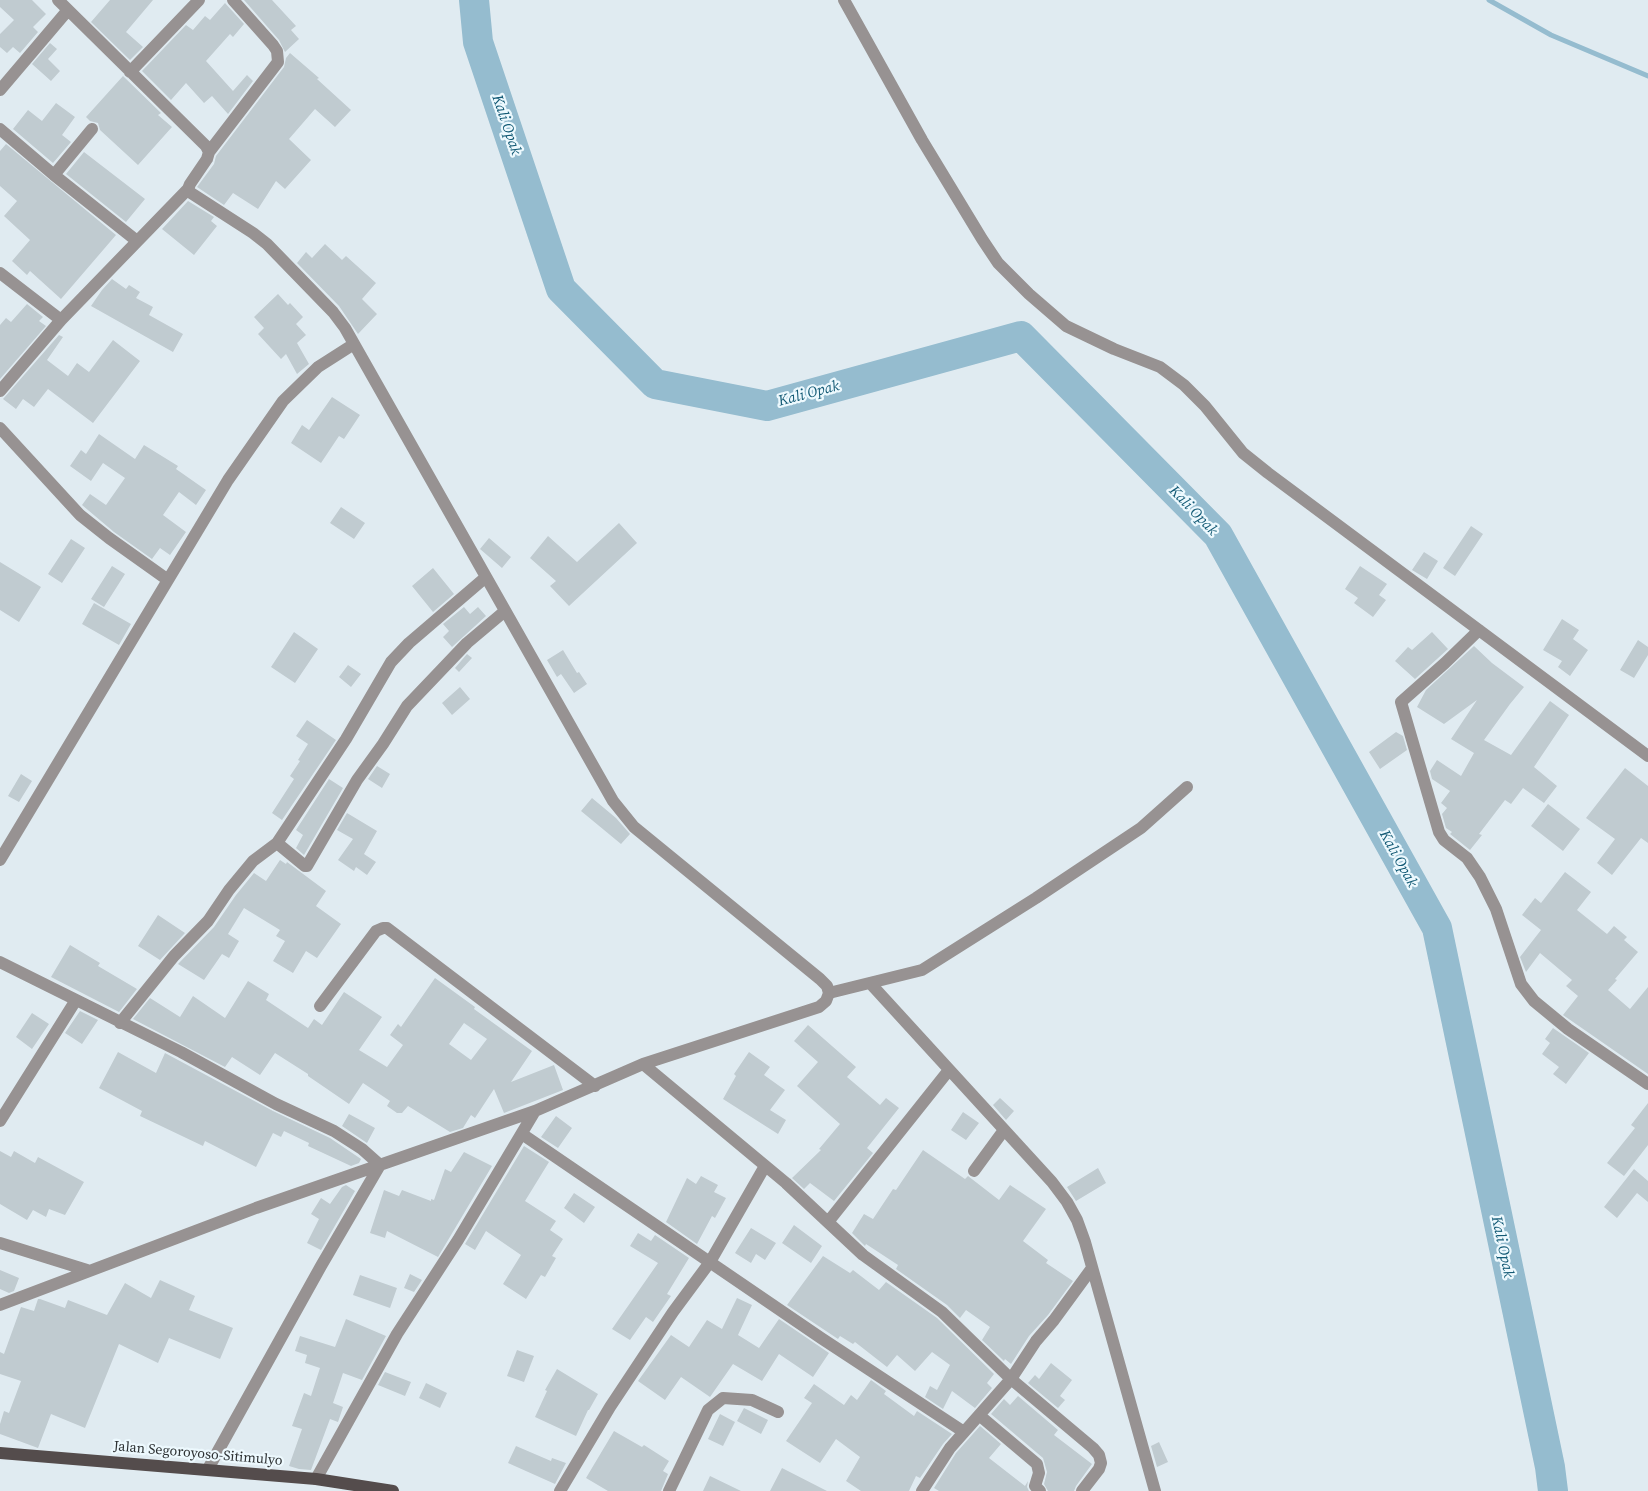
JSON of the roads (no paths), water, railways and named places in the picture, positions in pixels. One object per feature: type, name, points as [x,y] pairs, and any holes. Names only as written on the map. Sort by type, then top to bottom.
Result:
[{"type":"main road","name":"Jalan Segoroyoso-Sitimulyo","points":[[0,1453],[316,1479],[393,1491]]},
{"type":"street","points":[[0,391],[61,320],[188,189],[207,159],[209,152],[276,66],[279,59],[274,45],[233,0]]},
{"type":"street","points":[[844,0],[893,89],[982,239],[998,263],[1028,294],[1066,326],[1114,349],[1160,367],[1184,385],[1205,406],[1244,453],[1648,756]]},
{"type":"street","points":[[130,72],[194,2]]},
{"type":"street","points":[[0,90],[64,4],[130,72],[174,113],[206,146],[209,152]]},
{"type":"street","points":[[54,175],[92,128]]},
{"type":"street","points":[[0,129],[137,241]]},
{"type":"street","points":[[0,1304],[256,1208],[535,1111],[643,1064],[819,1007],[826,1001],[829,993],[827,986],[820,979],[634,827],[613,800],[345,328],[267,244],[191,193],[188,189]]},
{"type":"street","points":[[0,273],[61,320]]},
{"type":"street","points":[[0,860],[228,480],[283,401],[318,368],[354,344]]},
{"type":"street","points":[[0,428],[80,515],[168,580]]},
{"type":"street","points":[[120,1023],[174,956],[208,921],[229,890],[253,861],[277,843],[346,739],[391,662],[409,643],[486,577]]},
{"type":"street","points":[[277,843],[307,866],[357,780],[407,706],[467,643],[505,611]]},
{"type":"street","points":[[1479,630],[1401,702],[1439,832],[1444,840],[1467,858],[1480,877],[1496,909],[1521,984],[1534,1001],[1568,1029],[1648,1084]]},
{"type":"street","points":[[829,993],[922,970],[1036,898],[1141,828],[1187,787]]},
{"type":"street","points":[[320,1006],[376,931],[387,928],[595,1086]]},
{"type":"street","points":[[0,962],[181,1052],[276,1104],[334,1131],[362,1149],[380,1165]]},
{"type":"street","points":[[870,983],[1052,1182],[1067,1202],[1079,1228],[1092,1268],[1155,1491]]},
{"type":"street","points":[[0,1121],[76,1000]]},
{"type":"street","points":[[643,1064],[765,1166],[863,1255],[942,1312],[1011,1378],[1093,1448],[1099,1455],[1099,1469],[1082,1491]]},
{"type":"street","points":[[828,1222],[949,1070]]},
{"type":"street","points":[[316,1479],[397,1334],[458,1240],[535,1111]]},
{"type":"street","points":[[974,1171],[1004,1130]]},
{"type":"street","points":[[522,1134],[821,1338],[964,1432]]},
{"type":"street","points":[[208,1469],[321,1266],[380,1165]]},
{"type":"street","points":[[560,1491],[610,1407],[673,1312],[710,1262],[765,1166]]},
{"type":"street","points":[[0,1243],[87,1270]]},
{"type":"street","points":[[922,1491],[950,1448],[1011,1378],[1036,1341],[1092,1268]]},
{"type":"street","points":[[669,1491],[708,1410],[723,1398],[752,1400],[778,1412]]},
{"type":"street","points":[[979,1415],[1037,1464],[1039,1473],[1034,1486],[1040,1491]]},
{"type":"waterway","name":"Kali Opak","points":[[474,0],[478,42],[561,289],[655,384],[767,406],[1021,336],[1218,535],[1437,928],[1550,1467],[1553,1491]]},
{"type":"waterway","points":[[1489,0],[1551,35],[1648,76]]}]
